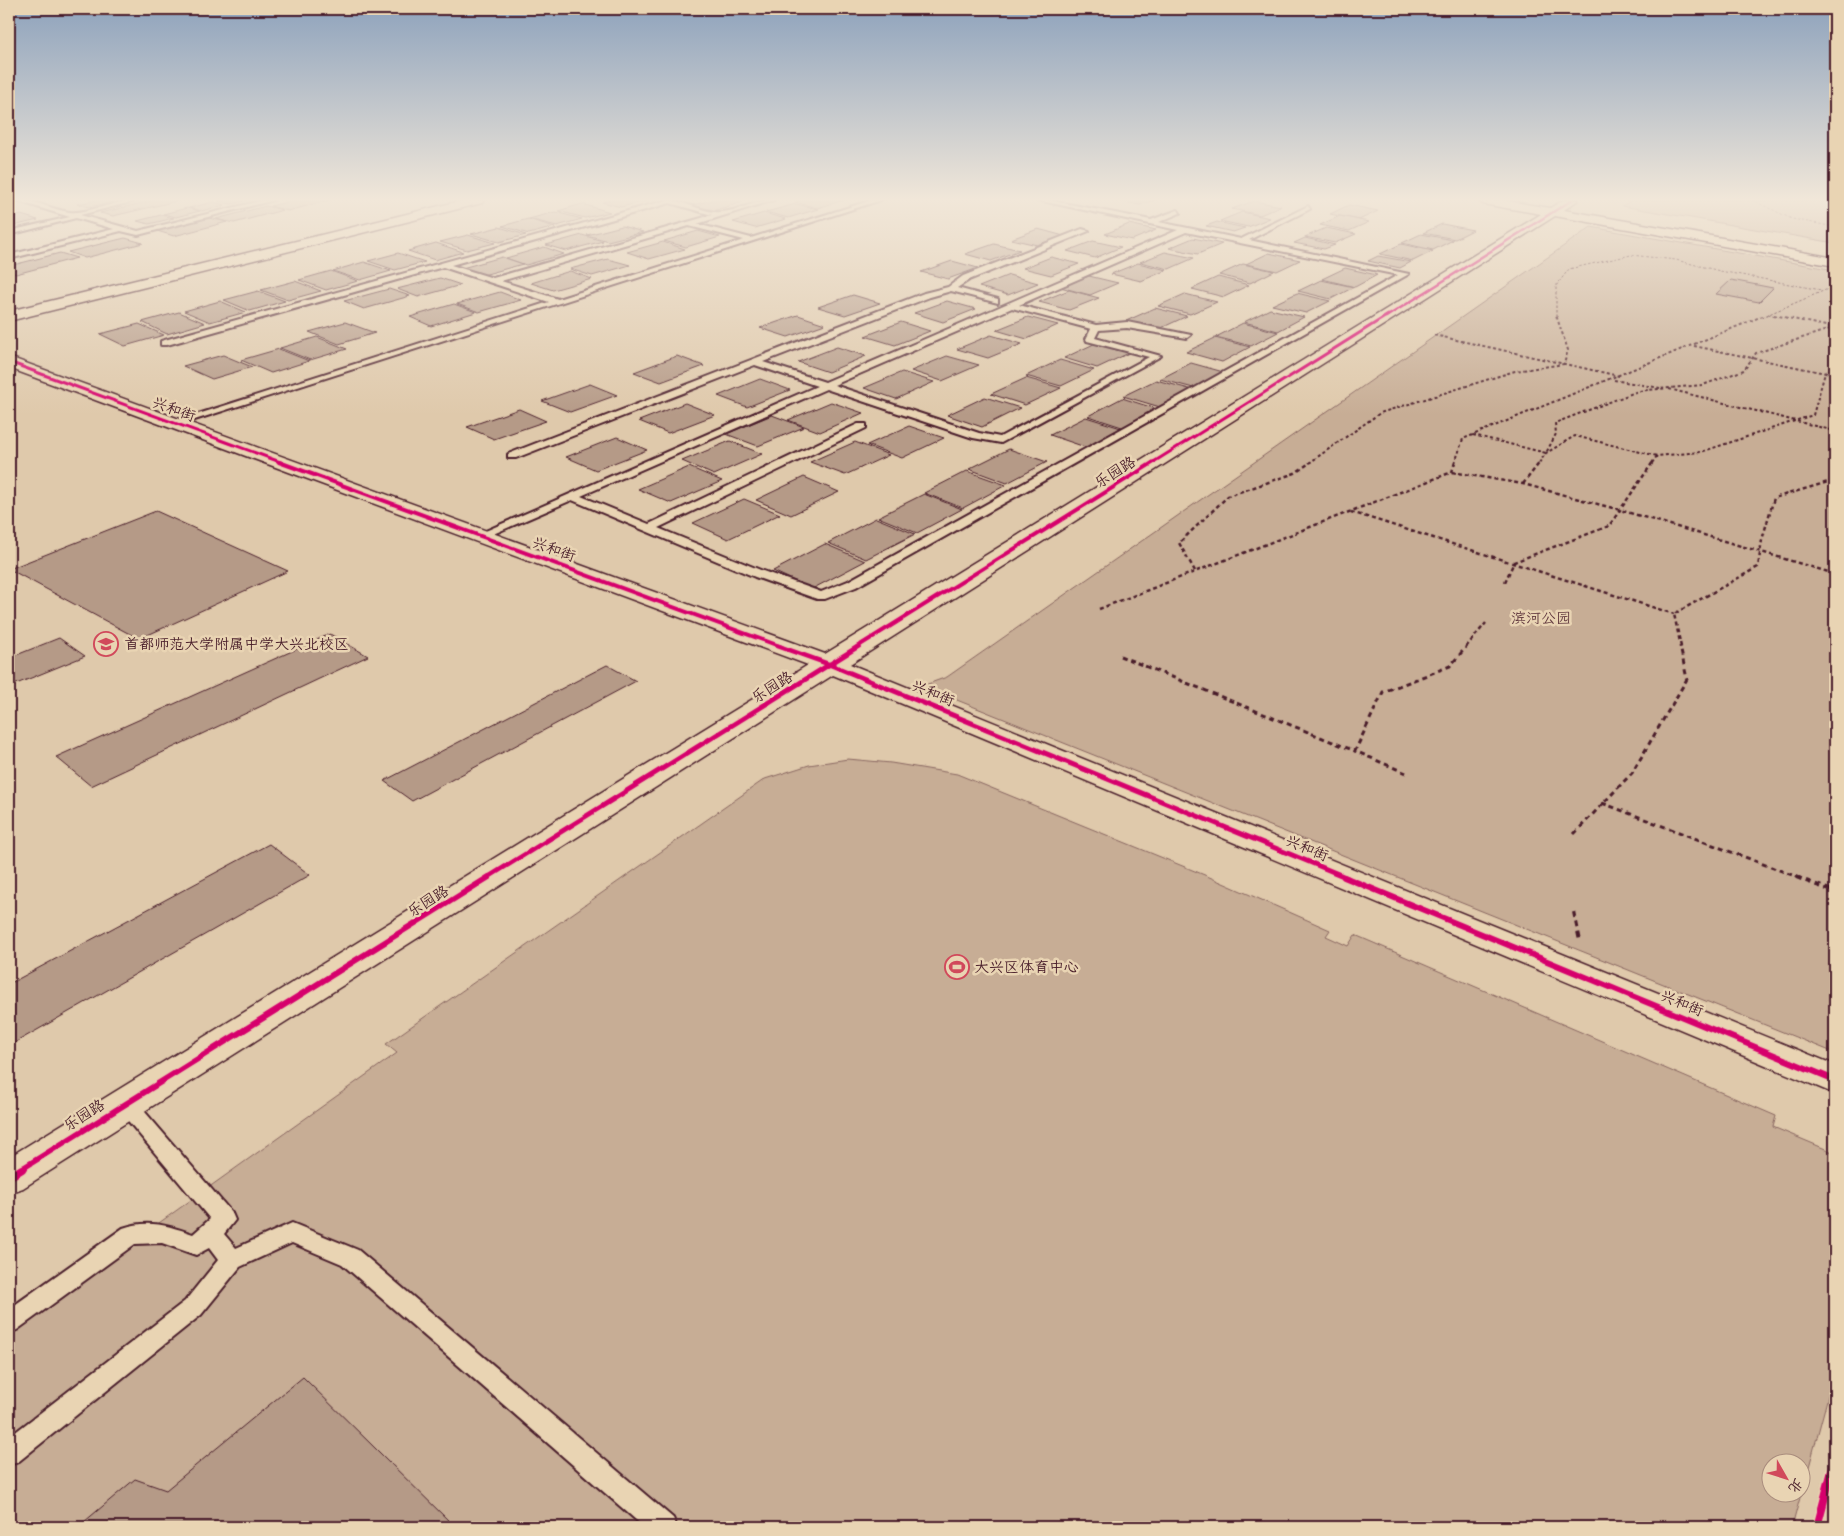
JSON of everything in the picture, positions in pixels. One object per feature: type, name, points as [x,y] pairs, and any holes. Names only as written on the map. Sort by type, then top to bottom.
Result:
[{"type":"street","points":[[9,307],[154,272]]},
{"type":"street","points":[[9,316],[188,272]]},
{"type":"street","name":"乐园路","points":[[9,1177],[831,665],[1457,272]]},
{"type":"street","name":"兴和街","points":[[9,362],[831,665],[1835,1080]]},
{"type":"lane","points":[[164,343],[418,272]]},
{"type":"lane","points":[[463,272],[556,301]]},
{"type":"lane","points":[[493,281],[525,272]]},
{"type":"lane","points":[[175,423],[650,272]]},
{"type":"lane","points":[[512,456],[927,295],[951,289],[966,278],[982,272]]},
{"type":"lane","points":[[480,536],[1088,272]]},
{"type":"lane","points":[[572,496],[758,574],[821,596],[852,584],[1405,274],[1394,272]]},
{"type":"lane","points":[[951,289],[995,301]]},
{"type":"lane","points":[[1011,305],[1096,328],[1127,325],[1187,334]]},
{"type":"lane","points":[[755,362],[976,436],[1000,440],[1157,356],[1090,339],[1096,328]]},
{"type":"lane","points":[[649,528],[862,426]]},
{"type":"lane","points":[[9,1322],[131,1235],[162,1233],[196,1245],[224,1220],[126,1104]]},
{"type":"lane","points":[[210,1233],[232,1260]]},
{"type":"lane","points":[[9,1454],[193,1308],[232,1260],[292,1233],[350,1257],[664,1527]]},
{"type":"path","points":[[1564,364],[1568,350],[1556,316],[1556,286],[1567,272]]},
{"type":"path","points":[[1724,272],[1822,290]]},
{"type":"path","points":[[1452,472],[1463,439],[1613,379],[1835,286]]},
{"type":"path","points":[[1767,314],[1834,328]]},
{"type":"path","points":[[1523,484],[1546,453],[1556,434],[1555,423],[1638,391],[1703,385],[1744,370],[1756,353],[1834,328]]},
{"type":"path","points":[[1434,336],[1620,376]]},
{"type":"path","points":[[1692,345],[1835,375]]},
{"type":"path","points":[[1195,571],[1179,543],[1228,496],[1295,472],[1380,413],[1515,371],[1564,364]]},
{"type":"path","points":[[1472,435],[1546,453],[1575,436],[1657,456],[1701,452],[1813,415],[1825,373],[1835,367]]},
{"type":"path","points":[[1613,379],[1666,388],[1835,431]]},
{"type":"path","points":[[1505,582],[1514,562],[1609,526],[1657,456]]},
{"type":"path","points":[[1099,609],[1452,472],[1523,484],[1620,510],[1835,574]]},
{"type":"path","points":[[1350,512],[1514,562],[1674,614],[1758,567],[1774,498],[1835,480]]},
{"type":"path","points":[[1574,834],[1632,773],[1687,679],[1674,614]]},
{"type":"path","points":[[1355,751],[1383,692],[1450,666],[1486,623]]},
{"type":"path","points":[[1120,656],[1406,773]]},
{"type":"path","points":[[1602,803],[1835,892]]},
{"type":"path","points":[[1574,912],[1582,951]]},
{"type":"green space","name":"滨河公园","points":[[1527,272],[1835,272],[1835,1053],[922,686],[947,677]]},
{"type":"green space","name":"大兴区体育中心","points":[[848,759],[891,763],[957,774],[1207,876],[1330,930],[1326,936],[1348,946],[1355,935],[1776,1116],[1773,1127],[1835,1153],[1835,1370],[1812,1456],[1812,1454],[1762,1454],[1762,1504],[1798,1504],[1792,1527],[9,1527],[9,1330],[397,1053],[386,1044],[765,779],[809,765]]},
{"type":"building","points":[[11,272],[25,272],[16,274]]},
{"type":"building","points":[[333,272],[358,281],[326,290],[299,280]]},
{"type":"building","points":[[335,272],[389,272],[360,280]]},
{"type":"building","points":[[473,272],[495,272],[483,275]]},
{"type":"building","points":[[568,272],[592,279],[553,290],[531,283]]},
{"type":"building","points":[[578,272],[607,272],[592,276]]},
{"type":"building","points":[[922,272],[968,272],[948,279]]},
{"type":"building","points":[[1038,272],[1059,272],[1051,275]]},
{"type":"building","points":[[1117,272],[1163,272],[1141,281],[1111,274]]},
{"type":"building","points":[[1226,272],[1273,272],[1250,283],[1219,275]]},
{"type":"building","points":[[1337,272],[1362,272],[1377,275],[1355,287],[1322,279]]},
{"type":"building","points":[[1009,275],[1038,283],[1008,295],[979,287]]},
{"type":"building","points":[[1089,276],[1118,283],[1090,295],[1060,287]]},
{"type":"building","points":[[1218,277],[1249,285],[1224,297],[1192,289]]},
{"type":"building","points":[[440,278],[461,285],[418,297],[397,289]]},
{"type":"building","points":[[1321,280],[1354,287],[1331,299],[1298,291]]},
{"type":"building","points":[[1731,280],[1773,288],[1759,302],[1716,294]]},
{"type":"building","points":[[295,281],[321,291],[288,300],[261,290]]},
{"type":"building","points":[[389,289],[410,296],[364,309],[344,301]]},
{"type":"building","points":[[1069,290],[1099,298],[1069,310],[1039,302]]},
{"type":"building","points":[[258,291],[285,301],[250,311],[224,300]]},
{"type":"building","points":[[500,292],[521,300],[479,312],[457,304]]},
{"type":"building","points":[[1297,293],[1330,301],[1306,313],[1272,305]]},
{"type":"building","points":[[1185,294],[1217,302],[1190,314],[1158,306]]},
{"type":"building","points":[[853,295],[880,303],[845,315],[818,307]]},
{"type":"building","points":[[220,301],[246,312],[210,322],[184,311]]},
{"type":"building","points":[[947,301],[976,309],[943,322],[914,313]]},
{"type":"building","points":[[454,304],[476,312],[431,326],[410,317]]},
{"type":"building","points":[[1155,308],[1187,316],[1159,329],[1126,321]]},
{"type":"building","points":[[1270,309],[1304,317],[1278,331],[1244,322]]},
{"type":"building","points":[[179,312],[205,323],[167,334],[142,322]]},
{"type":"building","points":[[798,315],[825,324],[788,337],[760,328]]},
{"type":"building","points":[[1028,317],[1058,325],[1027,339],[996,330]]},
{"type":"building","points":[[345,322],[375,333],[339,344],[309,332]]},
{"type":"building","points":[[901,322],[930,331],[895,345],[865,336]]},
{"type":"building","points":[[1243,323],[1278,332],[1251,346],[1216,337]]},
{"type":"building","points":[[139,324],[164,335],[125,346],[100,334]]},
{"type":"building","points":[[991,335],[1022,344],[988,358],[957,349]]},
{"type":"building","points":[[317,337],[347,349],[310,360],[280,348]]},
{"type":"building","points":[[1215,338],[1250,347],[1222,362],[1186,352]]},
{"type":"building","points":[[1096,343],[1129,353],[1097,368],[1064,358]]},
{"type":"building","points":[[837,347],[866,356],[828,372],[798,362]]},
{"type":"building","points":[[279,349],[309,361],[271,373],[241,360]]},
{"type":"building","points":[[223,355],[252,367],[212,379],[183,366]]},
{"type":"building","points":[[677,356],[704,366],[661,382],[634,372]]},
{"type":"building","points":[[947,356],[979,365],[942,381],[911,371]]},
{"type":"building","points":[[1060,360],[1094,370],[1061,386],[1026,376]]},
{"type":"building","points":[[1191,363],[1227,373],[1197,389],[1160,379]]},
{"type":"building","points":[[902,372],[934,382],[896,399],[864,388]]},
{"type":"building","points":[[1026,378],[1061,388],[1025,405],[991,394]]},
{"type":"building","points":[[760,379],[790,390],[747,407],[718,396]]},
{"type":"building","points":[[1156,380],[1193,390],[1160,407],[1123,396]]},
{"type":"building","points":[[590,384],[617,395],[570,412],[542,401]]},
{"type":"building","points":[[985,397],[1020,408],[982,427],[947,415]]},
{"type":"building","points":[[1122,398],[1160,410],[1125,428],[1088,416]]},
{"type":"building","points":[[831,402],[863,413],[820,432],[788,420]]},
{"type":"building","points":[[685,403],[715,415],[668,433],[639,421]]},
{"type":"building","points":[[519,409],[546,421],[494,439],[467,427]]},
{"type":"building","points":[[772,415],[804,427],[758,446],[726,434]]},
{"type":"building","points":[[1086,417],[1124,429],[1088,448],[1050,435]]},
{"type":"building","points":[[909,426],[944,438],[902,458],[867,445]]},
{"type":"building","points":[[617,437],[647,450],[596,470],[566,457]]},
{"type":"building","points":[[730,441],[762,454],[714,475],[682,461]]},
{"type":"building","points":[[855,442],[889,455],[845,475],[810,462]]},
{"type":"building","points":[[1009,449],[1047,462],[1007,483],[969,469]]},
{"type":"building","points":[[689,467],[722,481],[671,503],[638,489]]},
{"type":"building","points":[[967,471],[1006,485],[963,508],[924,493]]},
{"type":"building","points":[[804,477],[839,492],[791,515],[756,500]]},
{"type":"building","points":[[924,494],[962,509],[917,533],[878,517]]},
{"type":"building","points":[[744,499],[780,514],[728,539],[693,523]]},
{"type":"building","points":[[156,511],[288,571],[139,639],[9,569]]},
{"type":"building","points":[[876,518],[915,534],[866,559],[828,543]]},
{"type":"building","points":[[825,544],[865,561],[812,589],[773,571]]},
{"type":"building","points":[[330,634],[368,656],[91,786],[56,757]]},
{"type":"building","points":[[59,638],[85,656],[9,687],[9,658]]},
{"type":"building","points":[[607,665],[636,681],[412,801],[384,781]]},
{"type":"building","points":[[269,844],[310,875],[9,1046],[9,984]]},
{"type":"building","points":[[303,1377],[455,1527],[78,1527],[135,1479],[166,1490]]},
{"type":"cycle path","points":[[9,1177],[1457,272]]},
{"type":"cycle path","points":[[9,362],[831,665],[1835,1080]]},
{"type":"cycle path","points":[[1817,1527],[1835,1459]]},
{"type":"place","name":"首都师范大学附属中学大兴北校区","points":[[106,644]]},
{"type":"place","name":"大兴区体育中心","points":[[957,967]]}]
